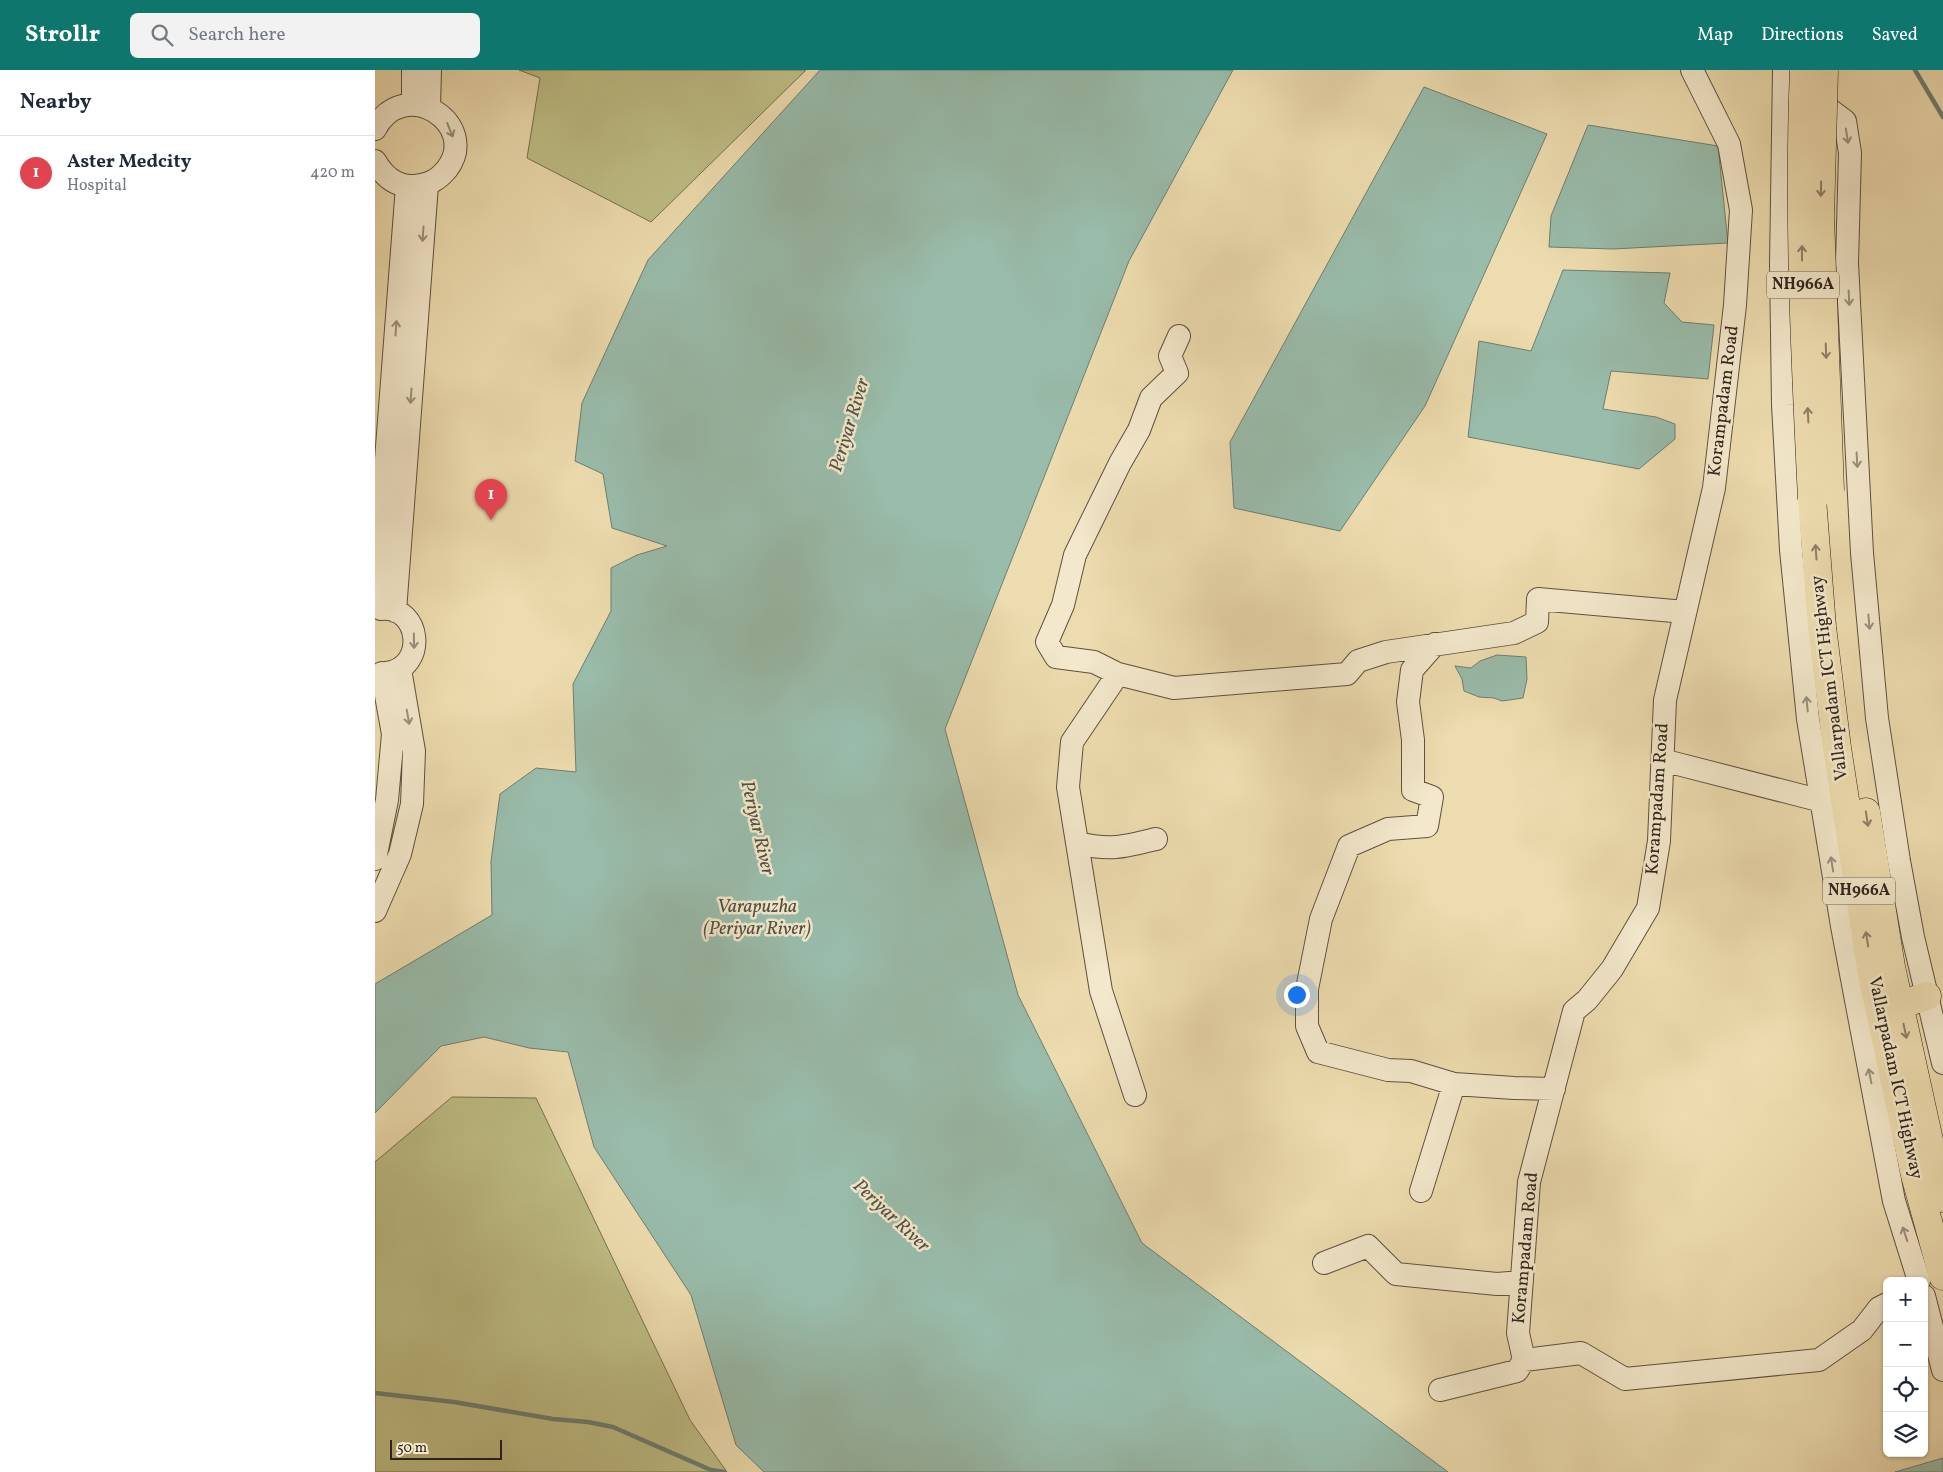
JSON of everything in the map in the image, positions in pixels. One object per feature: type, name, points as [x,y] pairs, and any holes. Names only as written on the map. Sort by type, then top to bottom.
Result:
[{"type":"highway","name":"Vallarpadam ICT Highway","points":[[1803,70],[1801,128],[1803,302],[1821,496],[1855,738],[1891,967],[1943,1198]]},
{"type":"highway","name":"Vallarpadam ICT Highway","points":[[1824,70],[1820,218],[1822,627],[1862,977],[1943,1276]]},
{"type":"highway","points":[[1899,1005],[1933,1007]]},
{"type":"street","points":[[413,70],[421,106]]},
{"type":"street","points":[[421,106],[430,70]]},
{"type":"street","name":"Korampadam Road","points":[[1524,1360],[1518,1333],[1529,1182],[1574,1011],[1587,1000],[1612,969],[1648,908],[1659,841],[1665,700],[1714,488],[1735,305],[1741,210],[1729,144],[1692,70]]},
{"type":"street","points":[[1784,70],[1781,264],[1784,415],[1791,550],[1808,719],[1821,801],[1862,977],[1894,1201],[1918,1277]]},
{"type":"street","points":[[1784,93],[1817,100],[1845,121],[1849,145],[1847,263],[1862,553],[1877,718],[1899,861],[1933,1007],[1943,1063]]},
{"type":"street","points":[[375,129],[385,114],[399,106],[421,106],[444,117],[452,131],[455,148],[451,163],[441,177],[420,193],[383,575],[382,608],[409,622],[415,638],[414,650],[409,661],[390,674]]},
{"type":"street","points":[[375,161],[382,173],[395,183],[420,193]]},
{"type":"street","points":[[1179,336],[1170,356],[1177,373],[1151,398],[1139,430],[1120,463],[1075,555],[1063,605],[1047,642],[1056,657],[1094,662],[1118,674],[1174,688],[1347,674],[1358,661],[1386,652],[1514,633],[1537,622],[1538,600],[1685,612]]},
{"type":"street","points":[[1435,644],[1411,670],[1408,702],[1413,740],[1413,790],[1432,797],[1427,826],[1388,829],[1349,846],[1321,919],[1307,989],[1307,1026],[1318,1052],[1388,1070],[1411,1071],[1454,1084],[1554,1089]]},
{"type":"street","points":[[375,860],[387,800],[393,734],[390,674]]},
{"type":"street","points":[[375,911],[400,854],[412,804],[414,751],[390,674]]},
{"type":"street","points":[[1118,674],[1072,742],[1068,787],[1101,991],[1135,1095]]},
{"type":"street","points":[[1662,760],[1821,801]]},
{"type":"street","points":[[1077,843],[1099,848],[1126,847],[1156,839]]},
{"type":"street","points":[[1421,1191],[1454,1084]]},
{"type":"street","points":[[1324,1264],[1369,1246],[1396,1274],[1497,1284],[1522,1282]]},
{"type":"street","points":[[1440,1390],[1517,1371],[1524,1360],[1581,1353],[1625,1379],[1819,1360],[1862,1330],[1879,1308],[1883,1306]]},
{"type":"street","points":[[1930,1308],[1943,1370]]},
{"type":"shaded area","points":[[519,70],[806,70],[651,222],[527,158],[540,78]]},
{"type":"shaded area","points":[[452,1097],[536,1098],[690,1420],[727,1472],[375,1472],[375,1162]]},
{"type":"water","name":"Varapuzha (Periyar River)","points":[[820,70],[1233,70],[1129,261],[945,729],[1018,995],[1142,1243],[1448,1472],[764,1472],[736,1445],[691,1295],[594,1147],[568,1052],[529,1048],[484,1037],[441,1046],[375,1113],[375,984],[492,915],[491,861],[500,794],[536,768],[576,772],[573,684],[611,611],[611,568],[637,555],[667,546],[612,528],[603,474],[575,461],[582,403],[648,260]]},
{"type":"water","points":[[1424,87],[1547,134],[1425,406],[1340,531],[1234,508],[1230,442]]},
{"type":"water","points":[[1588,125],[1718,146],[1728,243],[1613,249],[1549,247],[1551,216]]},
{"type":"water","points":[[1563,270],[1670,273],[1664,303],[1682,322],[1714,325],[1708,379],[1611,371],[1603,409],[1656,417],[1675,424],[1675,439],[1639,469],[1468,437],[1479,341],[1531,351]]},
{"type":"water","points":[[1497,655],[1526,657],[1527,679],[1523,698],[1502,701],[1494,698],[1479,697],[1464,691],[1462,679],[1455,666],[1471,668],[1480,661]]},
{"type":"water","points":[[1943,1458],[1943,1472],[1895,1472]]},
{"type":"waterway","points":[[1915,70],[1943,117]]},
{"type":"waterway","points":[[375,1393],[454,1402],[613,1427],[711,1470],[724,1472]]},
{"type":"place","name":"Aster Medcity","points":[[491,520]]},
{"type":"water label","name":"Periyar River","points":[[850,425]]},
{"type":"water label","name":"Periyar River","points":[[757,828]]},
{"type":"water label","name":"Periyar River","points":[[891,1216]]}]
